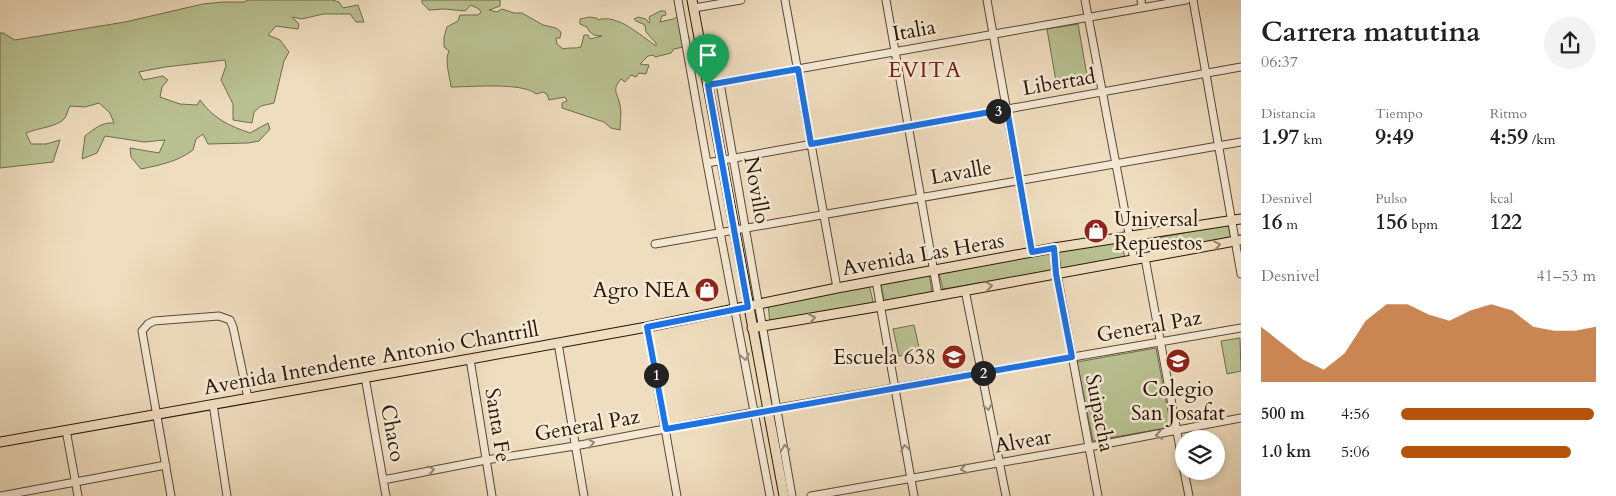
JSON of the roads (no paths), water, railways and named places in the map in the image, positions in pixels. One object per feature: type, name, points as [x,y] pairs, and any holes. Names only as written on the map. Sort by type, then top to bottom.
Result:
[{"type":"main road","points":[[693,4],[784,496]]},
{"type":"main road","name":"Avenida Las Heras","points":[[748,307],[837,288],[1054,248],[1241,219]]},
{"type":"main road","name":"Avenida Las Heras","points":[[752,328],[1238,241]]},
{"type":"main road","name":"Avenida Intendente Antonio Chantrill","points":[[0,442],[470,359],[748,307]]},
{"type":"street","points":[[678,0],[707,163],[756,412],[770,496]]},
{"type":"street","points":[[693,4],[741,0]]},
{"type":"street","points":[[785,0],[837,288]]},
{"type":"street","points":[[886,0],[938,295]]},
{"type":"street","points":[[988,0],[1032,252]]},
{"type":"street","points":[[1085,0],[1134,260]]},
{"type":"street","name":"Italia","points":[[708,85],[1088,17],[1141,4],[1186,0]]},
{"type":"street","points":[[1193,0],[1231,221],[1238,241],[1241,274]]},
{"type":"street","name":"Libertad","points":[[707,163],[1241,67]]},
{"type":"street","name":"Novillo","points":[[720,83],[764,326],[792,496]]},
{"type":"street","name":"Lavalle","points":[[655,244],[1241,142]]},
{"type":"street","name":"Suipacha","points":[[1054,248],[1056,274],[1098,496]]},
{"type":"street","points":[[1145,258],[1176,430]]},
{"type":"street","points":[[876,281],[914,496]]},
{"type":"street","points":[[965,290],[1006,496]]},
{"type":"street","points":[[171,496],[142,331],[154,320],[219,316],[230,320],[248,398]]},
{"type":"street","points":[[647,327],[677,496]]},
{"type":"street","name":"General Paz","points":[[383,480],[756,412],[1241,328]]},
{"type":"street","points":[[558,343],[584,496]]},
{"type":"street","name":"Santa Fe","points":[[470,359],[492,496]]},
{"type":"street","name":"Chaco","points":[[366,377],[386,496]]},
{"type":"street","points":[[213,404],[227,496]]},
{"type":"street","name":"Alvear","points":[[1181,430],[1241,418]]},
{"type":"street","points":[[66,430],[78,496]]},
{"type":"street","name":"Alvear","points":[[811,496],[1175,431]]},
{"type":"street","points":[[0,496],[166,465]]},
{"type":"street","points":[[1186,480],[1189,496]]},
{"type":"place","name":"Universal Repuestos","points":[[1096,231]]},
{"type":"place","name":"Agro NEA","points":[[707,290]]},
{"type":"place","name":"Escuela 638","points":[[954,357]]},
{"type":"place","name":"Colegio San Josafat","points":[[1178,361]]},
{"type":"district","name":"EVITA","points":[[925,69]]}]
